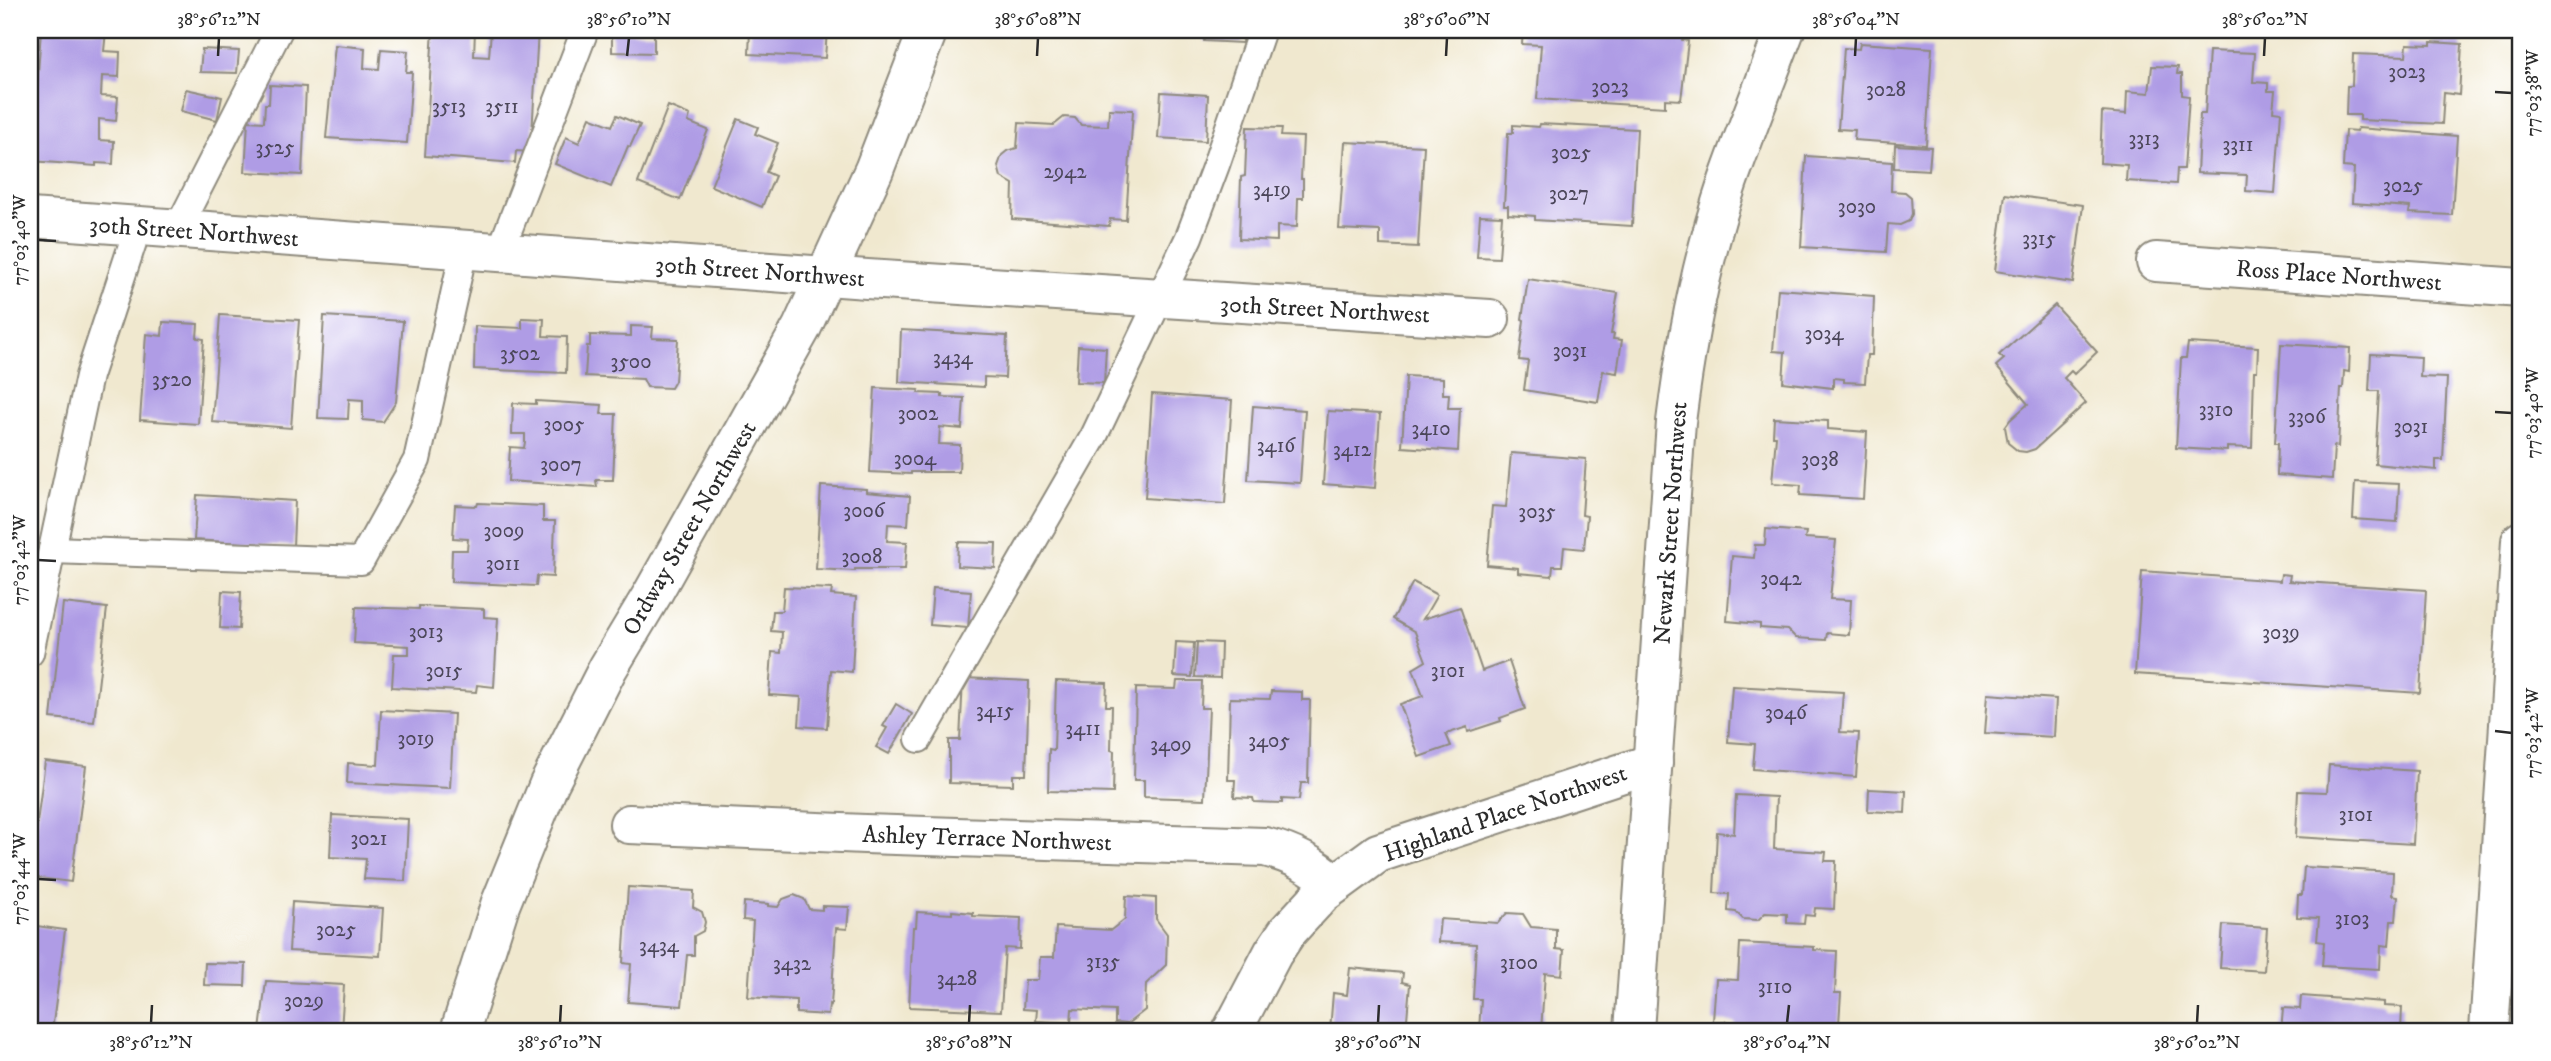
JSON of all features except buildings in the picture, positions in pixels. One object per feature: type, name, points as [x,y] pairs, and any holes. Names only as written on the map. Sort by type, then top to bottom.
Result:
[{"type":"street","name":"Ordway Street Northwest","points":[[460,1031],[503,895],[531,824],[608,668],[783,363],[826,277],[874,170],[928,30]]},
{"type":"street","name":"Newark Street Northwest","points":[[1634,1031],[1676,422],[1683,365],[1705,264],[1728,182],[1785,30]]},
{"type":"street","name":"30th Street Northwest","points":[[30,218],[826,277],[1490,319]]},
{"type":"street","name":"Ross Place Northwest","points":[[2156,262],[2521,288]]},
{"type":"street","points":[[2489,1031],[2510,875],[2521,541]]},
{"type":"street","name":"Highland Place Northwest","points":[[1232,1031],[1273,953],[1309,906],[1378,853],[1653,763]]},
{"type":"street","name":"Ashley Terrace Northwest","points":[[629,824],[1265,847],[1299,857],[1315,866],[1335,884]]},
{"type":"lane","points":[[177,230],[279,30]]},
{"type":"lane","points":[[52,550],[361,561],[417,460],[482,251],[585,30]]},
{"type":"lane","points":[[919,739],[1094,436],[1189,237],[1262,30]]},
{"type":"lane","points":[[30,653],[89,376],[138,227]]}]
